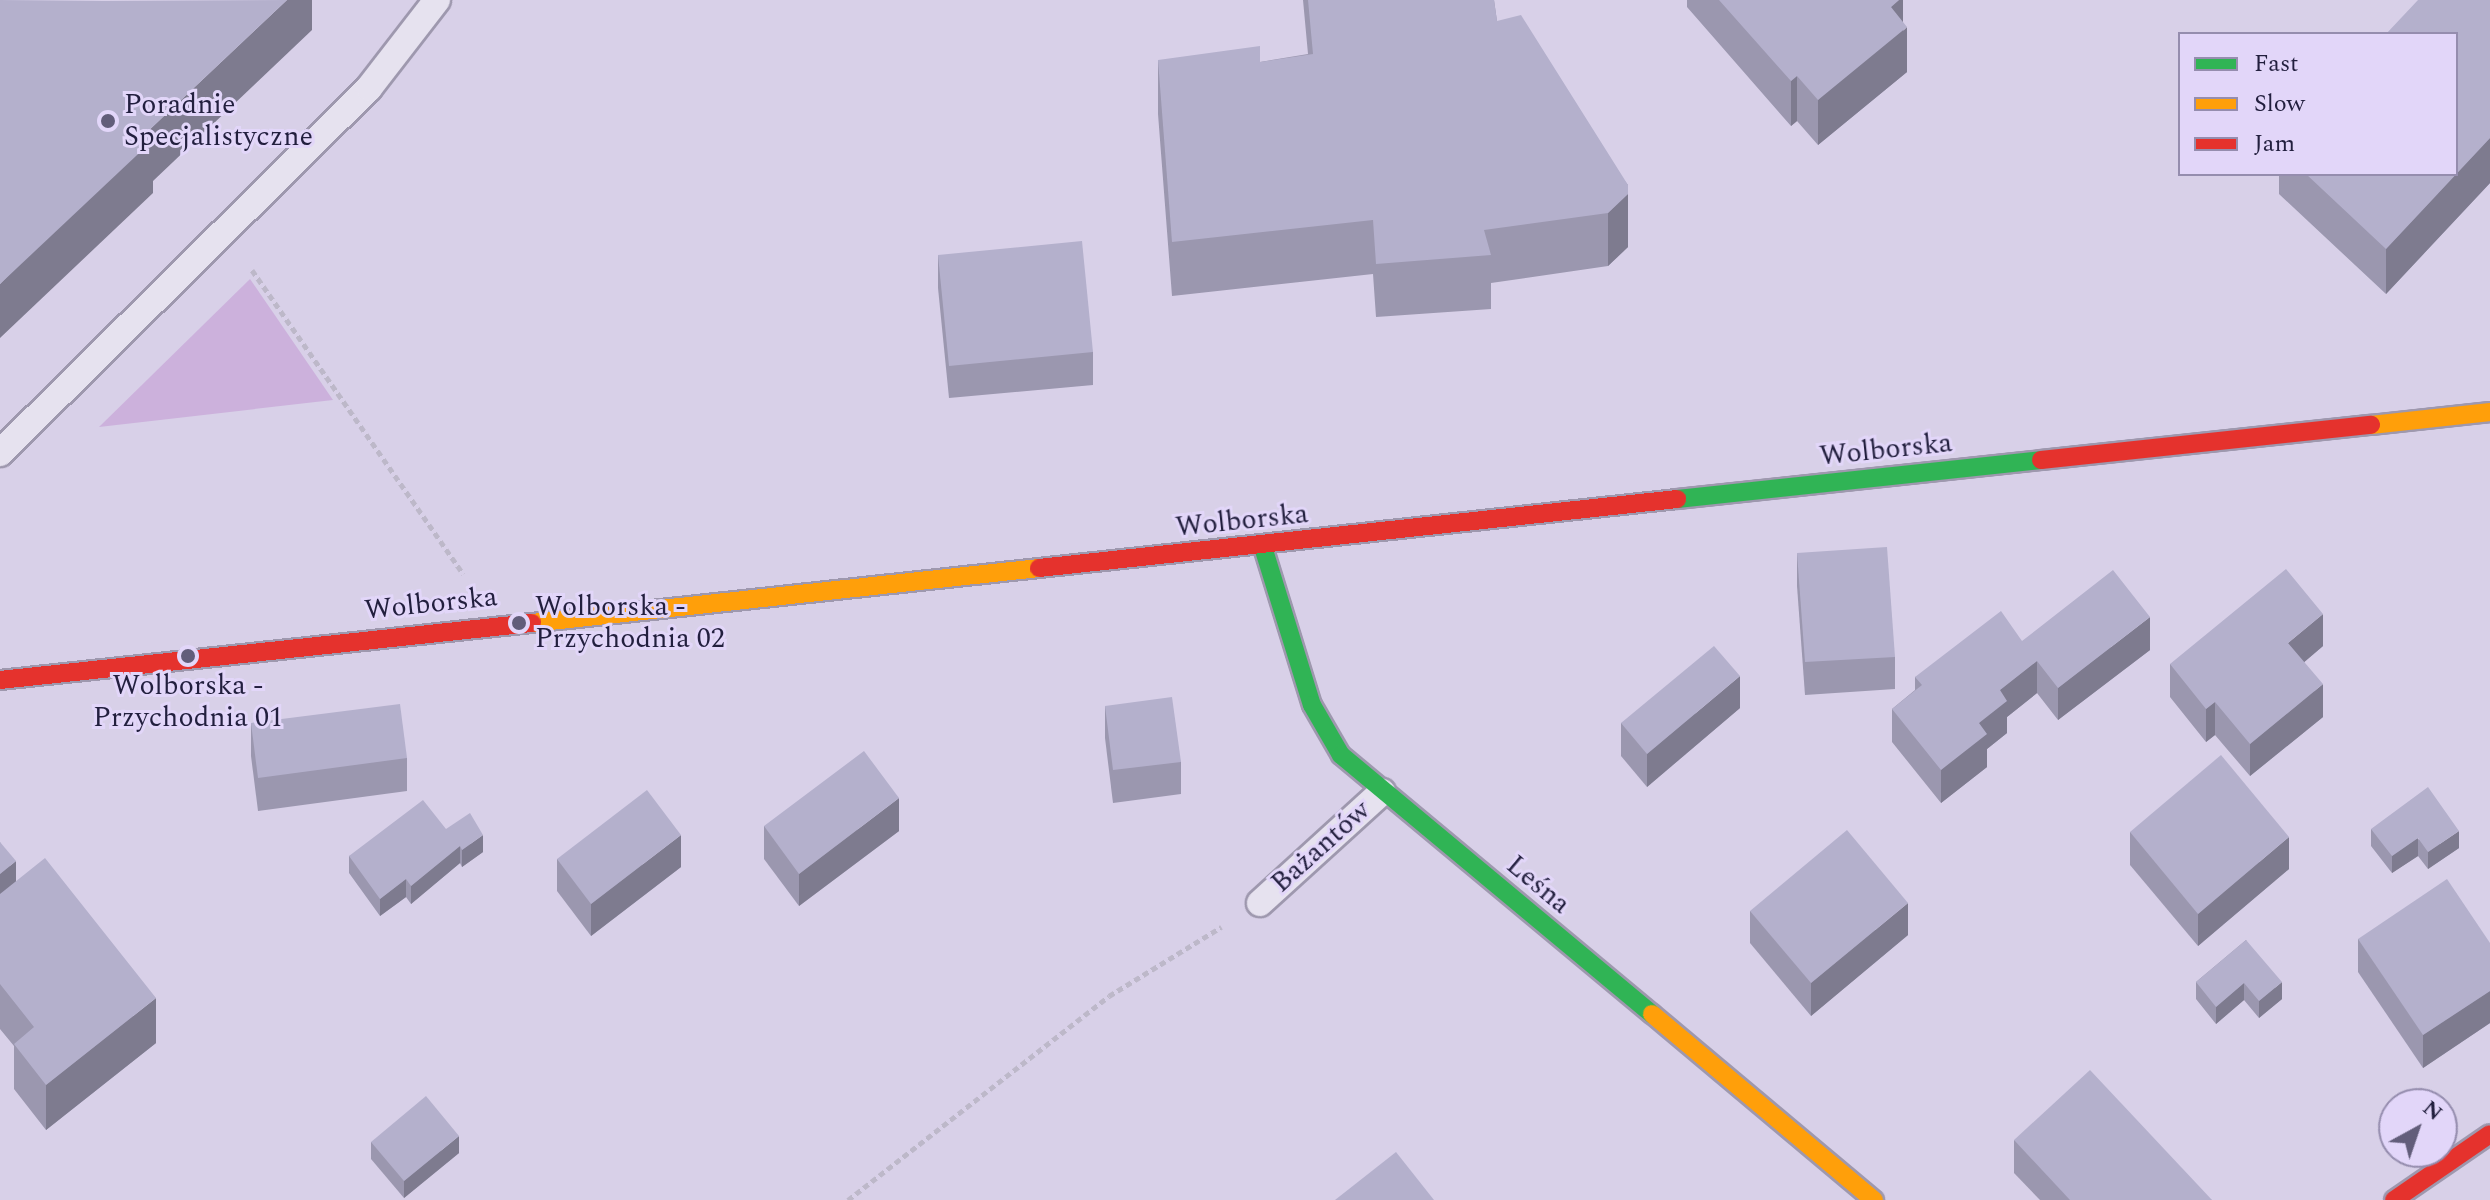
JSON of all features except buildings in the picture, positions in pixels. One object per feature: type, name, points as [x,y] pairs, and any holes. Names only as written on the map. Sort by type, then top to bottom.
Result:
[{"type":"main road","name":"Wolborska","points":[[0,680],[1263,547],[2490,412]]},
{"type":"main road","name":"Leśna","points":[[1263,547],[1319,724],[1341,755],[1874,1200]]},
{"type":"main road","points":[[2394,1200],[2490,1134]]},
{"type":"lane","points":[[0,453],[224,235],[369,88],[437,0]]},
{"type":"lane","name":"Bażantów","points":[[1260,903],[1382,792]]},
{"type":"path","points":[[224,235],[316,356],[468,582]]},
{"type":"path","points":[[848,1200],[1109,996],[1260,903]]},
{"type":"shaded area","points":[[250,279],[333,400],[99,427]]},
{"type":"traffic: fast","points":[[1677,499],[2041,460]]},
{"type":"traffic: fast","points":[[1263,547],[1312,705],[1341,755],[1652,1014]]},
{"type":"traffic: slow","points":[[2371,425],[2490,412]]},
{"type":"traffic: slow","points":[[532,623],[1039,568]]},
{"type":"traffic: slow","points":[[1652,1014],[1874,1200]]},
{"type":"traffic: jam","points":[[2041,460],[2371,425]]},
{"type":"traffic: jam","points":[[1039,568],[1677,499]]},
{"type":"traffic: jam","points":[[0,680],[532,623]]},
{"type":"traffic: jam","points":[[2394,1200],[2490,1134]]},
{"type":"place","name":"Poradnie Specjalistyczne","points":[[108,121]]},
{"type":"place","name":"Wolborska - Przychodnia 02","points":[[519,623]]},
{"type":"place","name":"Wolborska - Przychodnia 01","points":[[188,656]]}]
